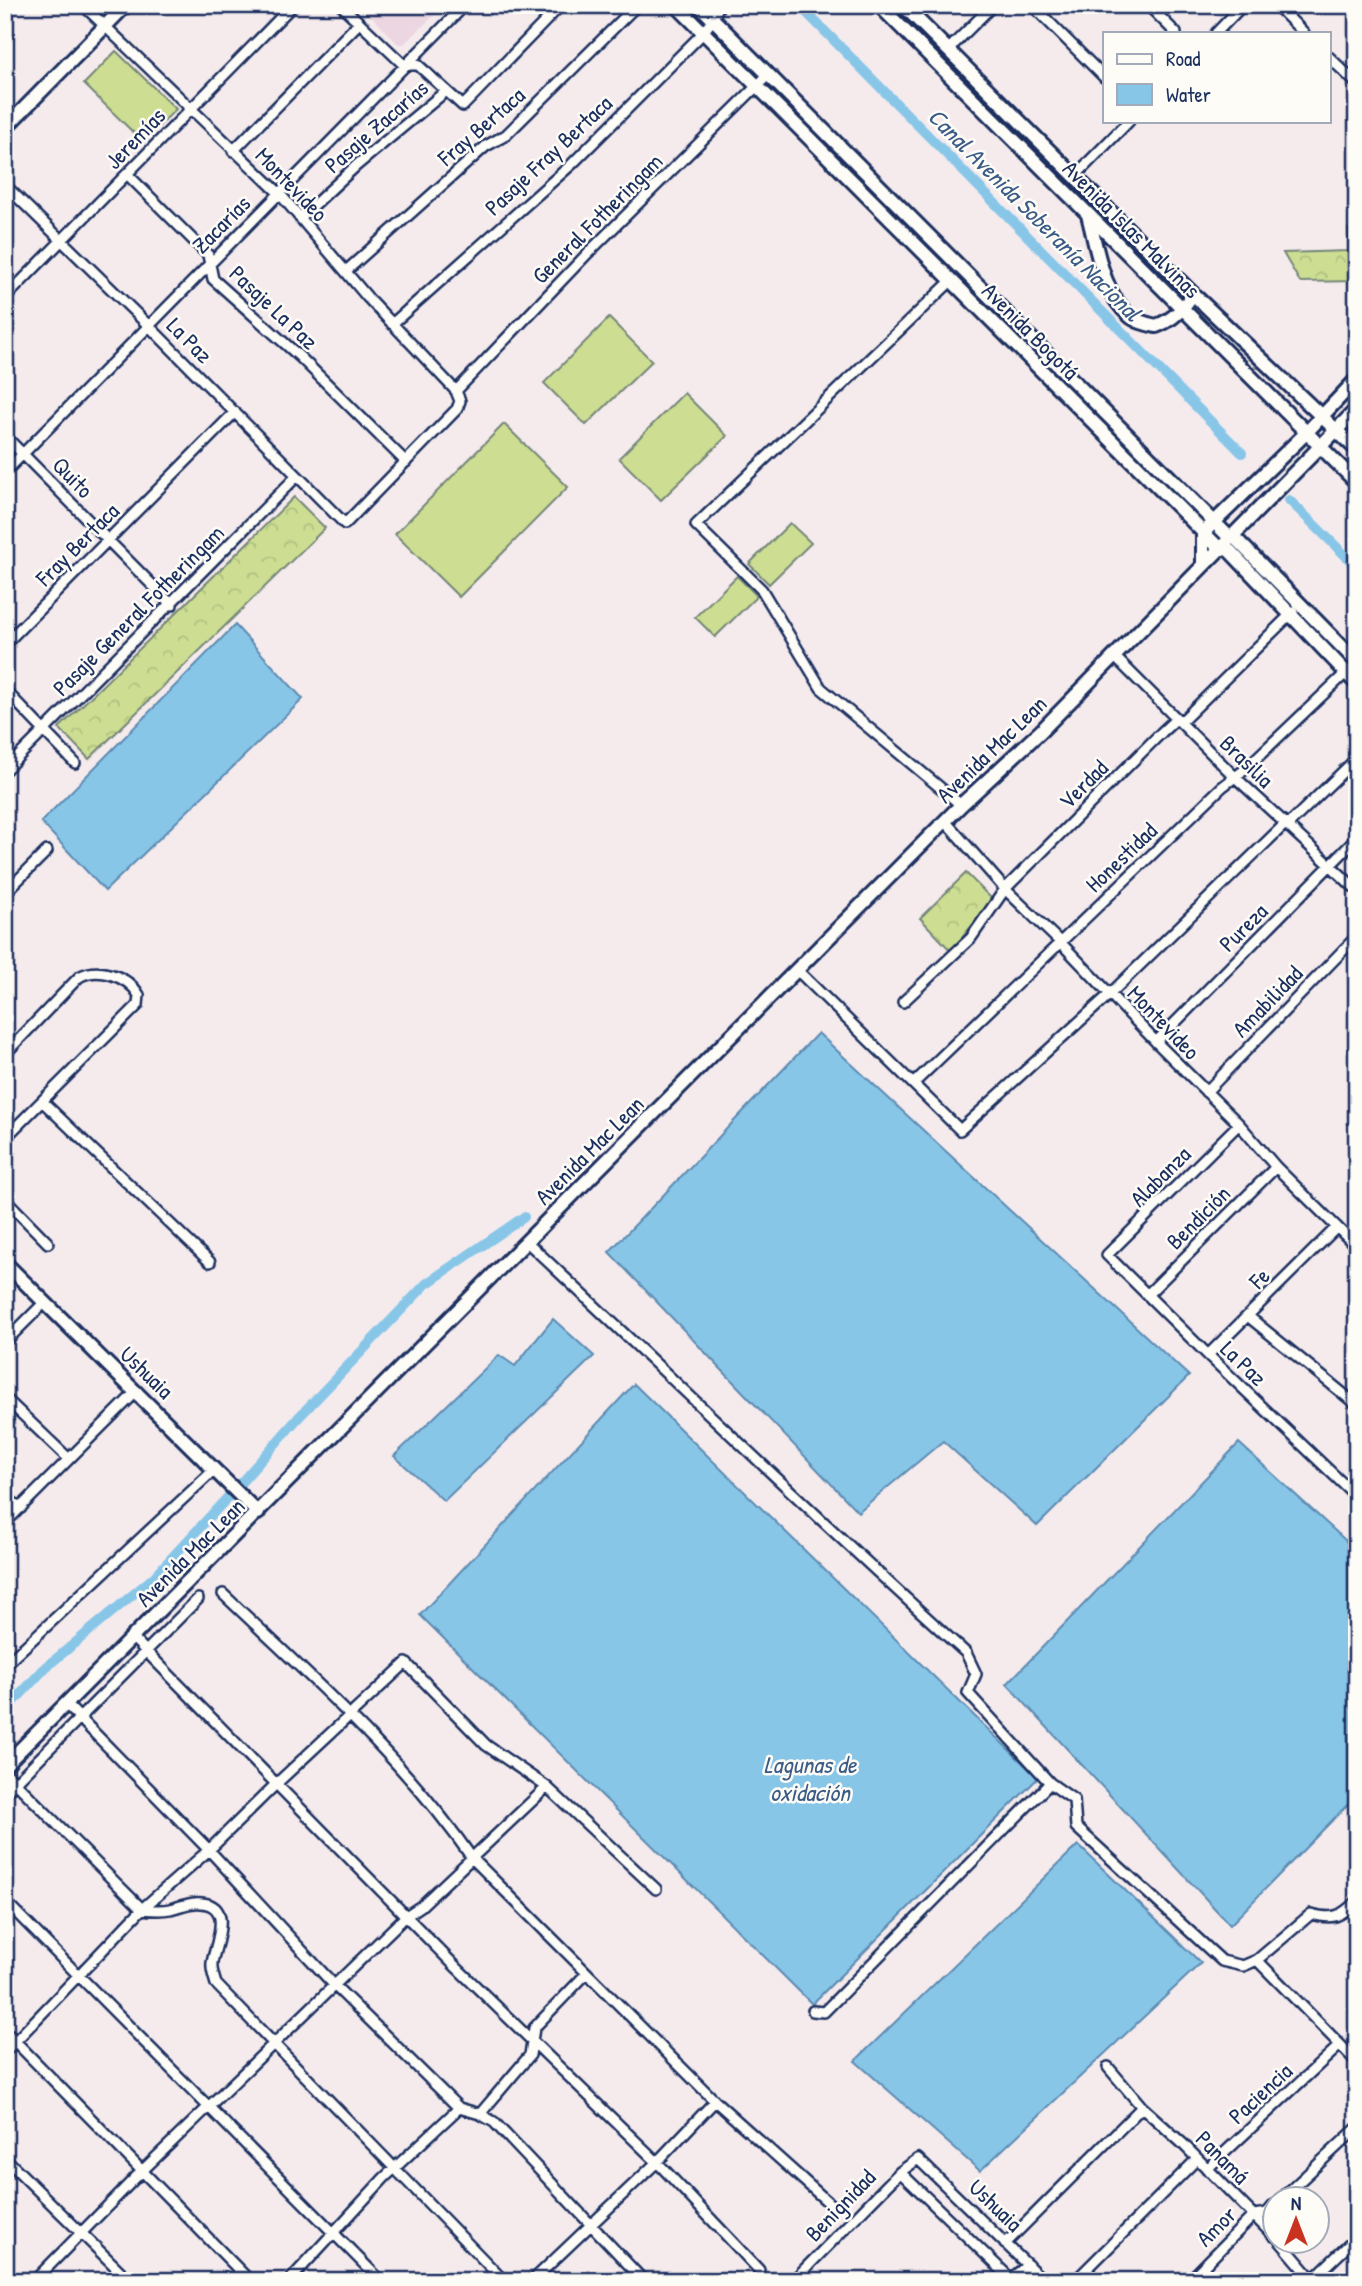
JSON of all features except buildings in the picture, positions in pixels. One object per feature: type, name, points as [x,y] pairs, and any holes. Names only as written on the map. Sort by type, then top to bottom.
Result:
[{"type":"main road","points":[[5,128],[126,5]]},
{"type":"main road","name":"Avenida Bogotá","points":[[676,5],[1203,533],[1219,548],[1229,550],[1357,684]]},
{"type":"main road","name":"Avenida Bogotá","points":[[699,5],[1056,365],[1229,537],[1235,538],[1357,662]]},
{"type":"main road","name":"Avenida Islas Malvinas","points":[[879,5],[1357,483]]},
{"type":"main road","name":"Avenida Islas Malvinas","points":[[903,5],[1193,294],[1357,450]]},
{"type":"main road","points":[[864,194],[875,183]]},
{"type":"main road","points":[[886,216],[897,205]]},
{"type":"main road","points":[[1088,215],[1106,280],[1130,316],[1156,326],[1167,323],[1193,294]]},
{"type":"main road","points":[[1046,377],[1056,365]]},
{"type":"main road","points":[[1203,564],[1203,533],[1306,433],[1357,379]]},
{"type":"main road","name":"Avenida Mac Lean","points":[[5,1765],[961,805],[1041,731],[1357,409]]},
{"type":"main road","name":"Ushuaia","points":[[5,1263],[258,1513]]},
{"type":"street","name":"Montevideo","points":[[83,5],[279,194],[392,324],[456,391],[460,401],[457,409],[406,462]]},
{"type":"street","name":"Jeremías","points":[[5,298],[293,5]]},
{"type":"street","points":[[341,5],[404,65],[418,65],[446,91]]},
{"type":"street","name":"Zacarías","points":[[5,471],[465,5]]},
{"type":"street","name":"Pasaje Zacarías","points":[[300,218],[357,165],[446,91],[463,106],[561,5]]},
{"type":"street","name":"Fray Bertaca","points":[[346,271],[486,146],[506,135],[637,5]]},
{"type":"street","name":"Pasaje Fray Bertaca","points":[[392,324],[572,164],[703,33],[719,5]]},
{"type":"street","points":[[948,50],[993,5]]},
{"type":"street","points":[[1032,5],[1103,76]]},
{"type":"street","points":[[1148,5],[1175,32]]},
{"type":"street","points":[[1217,32],[1243,5]]},
{"type":"street","points":[[1276,5],[1303,32]]},
{"type":"street","points":[[233,151],[359,23]]},
{"type":"street","points":[[1330,58],[1357,84]]},
{"type":"street","name":"General Fotheringam","points":[[456,391],[588,253],[768,75]]},
{"type":"street","points":[[1075,176],[1128,122]]},
{"type":"street","name":"Pasaje La Paz","points":[[127,174],[208,255],[213,279],[300,358],[406,462]]},
{"type":"street","name":"La Paz","points":[[5,185],[345,524],[406,462]]},
{"type":"street","points":[[951,281],[696,525],[762,590],[821,688],[961,805]]},
{"type":"street","name":"Fray Bertaca","points":[[5,644],[235,412]]},
{"type":"street","name":"Quito","points":[[5,436],[172,605]]},
{"type":"street","name":"Pasaje General Fotheringam","points":[[5,770],[172,605],[296,477]]},
{"type":"street","name":"Verdad","points":[[903,1002],[971,938],[1005,889],[1176,719],[1183,720],[1300,604]]},
{"type":"street","name":"Brasilia","points":[[1114,656],[1234,776],[1357,890]]},
{"type":"street","name":"Honestidad","points":[[914,1083],[1357,662]]},
{"type":"street","points":[[5,690],[75,764]]},
{"type":"street","points":[[797,970],[960,1130],[1110,994],[1284,824],[1292,821],[1357,758]]},
{"type":"street","name":"Montevideo","points":[[946,822],[1005,889],[1357,1247]]},
{"type":"street","name":"Pureza","points":[[1156,1042],[1357,838]]},
{"type":"street","points":[[5,893],[47,851]]},
{"type":"street","name":"Amabilidad","points":[[1206,1092],[1357,936]]},
{"type":"street","points":[[5,1054],[85,974],[94,971],[106,973],[134,987],[139,995],[138,1005],[5,1138]]},
{"type":"street","points":[[42,1101],[211,1262]]},
{"type":"street","name":"Alabanza","points":[[1107,1255],[1239,1124]]},
{"type":"street","name":"Bendición","points":[[1147,1295],[1276,1167]]},
{"type":"street","points":[[5,1199],[48,1243]]},
{"type":"street","name":"Fe","points":[[1208,1355],[1337,1227]]},
{"type":"street","points":[[527,1242],[855,1553],[966,1653],[976,1674],[968,1693],[1050,1783],[1074,1800],[1076,1827],[1222,1961],[1242,1966],[1257,1960],[1311,1914],[1336,1918],[1357,1901]]},
{"type":"street","name":"La Paz","points":[[1107,1255],[1357,1497]]},
{"type":"street","points":[[5,1342],[45,1303]]},
{"type":"street","points":[[1249,1317],[1357,1405]]},
{"type":"street","points":[[5,1523],[137,1391]]},
{"type":"street","points":[[5,1398],[69,1459]]},
{"type":"street","points":[[5,1665],[215,1469]]},
{"type":"street","points":[[5,1497],[21,1508]]},
{"type":"street","points":[[223,1594],[349,1715],[446,1820],[472,1858],[715,2101],[829,2203]]},
{"type":"street","points":[[5,1793],[198,1599]]},
{"type":"street","points":[[133,1638],[406,1916],[657,2162],[759,2270]]},
{"type":"street","points":[[5,2052],[142,1909],[209,1850],[406,1663],[486,1745],[547,1787],[656,1889]]},
{"type":"street","points":[[66,1704],[209,1850],[335,1986],[459,2108],[480,2114],[494,2122],[645,2281]]},
{"type":"street","points":[[5,1772],[142,1909],[170,1909],[194,1903],[212,1906],[220,1918],[220,1939],[212,1963],[216,1984],[504,2281]]},
{"type":"street","points":[[813,2011],[824,2012],[1050,1783]]},
{"type":"street","points":[[34,2281],[274,2043],[406,1916],[421,1906],[547,1787]]},
{"type":"street","points":[[5,1901],[381,2281]]},
{"type":"street","points":[[1257,1960],[1356,2059]]},
{"type":"street","points":[[480,2114],[530,2055],[534,2028],[587,1973]]},
{"type":"street","points":[[5,2031],[250,2281]]},
{"type":"street","name":"Paciencia","points":[[1207,2169],[1340,2045]]},
{"type":"street","name":"Panamá","points":[[1108,2067],[1142,2107],[1260,2221]]},
{"type":"street","points":[[532,2281],[657,2162],[715,2101]]},
{"type":"street","points":[[1005,2244],[1142,2107]]},
{"type":"street","points":[[289,2281],[394,2168],[459,2108]]},
{"type":"street","points":[[1298,2184],[1357,2128]]},
{"type":"street","points":[[5,2158],[130,2281]]},
{"type":"street","name":"Ushuaia","points":[[918,2159],[1044,2281]]},
{"type":"street","name":"Benignidad","points":[[793,2281],[900,2172],[918,2159]]},
{"type":"street","points":[[1075,2281],[1197,2159]]},
{"type":"street","points":[[900,2172],[1010,2280],[1028,2265]]},
{"type":"street","name":"Amor","points":[[1189,2281],[1254,2215],[1260,2214]]},
{"type":"street","points":[[1290,2254],[1313,2280],[1357,2237]]},
{"type":"street","points":[[5,2272],[14,2281]]},
{"type":"shaded area","points":[[361,5],[445,5],[404,44],[398,44]]},
{"type":"green space","points":[[116,51],[176,109],[143,142],[84,84]]},
{"type":"green space","points":[[770,82],[871,181],[865,187],[765,88]]},
{"type":"green space","points":[[1348,229],[1357,234],[1357,281],[1300,282],[1283,253],[1349,251]]},
{"type":"green space","points":[[924,239],[1044,357],[1039,362],[919,244]]},
{"type":"green space","points":[[609,318],[652,361],[586,425],[544,383]]},
{"type":"green space","points":[[1066,377],[1199,512],[1194,517],[1061,382]]},
{"type":"green space","points":[[684,393],[727,436],[661,500],[619,458]]},
{"type":"green space","points":[[504,424],[568,487],[459,597],[395,534]]},
{"type":"green space","points":[[294,497],[325,528],[89,759],[59,728]]},
{"type":"green space","points":[[790,523],[811,543],[769,584],[749,564]]},
{"type":"green space","points":[[737,576],[757,596],[715,637],[695,617]]},
{"type":"green space","points":[[966,873],[993,900],[951,951],[920,918]]},
{"type":"water","points":[[235,625],[303,699],[105,891],[41,822]]},
{"type":"water","points":[[818,1033],[1189,1376],[1037,1526],[943,1441],[858,1512],[609,1252]]},
{"type":"water","points":[[553,1319],[594,1356],[444,1501],[394,1456],[499,1355],[515,1366]]},
{"type":"water","name":"Lagunas de oxidación","points":[[634,1384],[1038,1778],[812,2004],[420,1615]]},
{"type":"water","points":[[1239,1443],[1357,1551],[1357,1795],[1230,1925],[1007,1684]]},
{"type":"water","points":[[1078,1845],[1201,1963],[980,2171],[855,2061]]},
{"type":"waterway","name":"Canal Avenida Soberanía Nacional","points":[[799,5],[1242,453]]},
{"type":"waterway","name":"Canal Avenida Soberanía Nacional","points":[[1289,500],[1357,567]]},
{"type":"waterway","points":[[238,1486],[298,1418],[426,1284],[524,1217]]},
{"type":"waterway","points":[[5,1711],[45,1668],[154,1577],[228,1497]]}]
